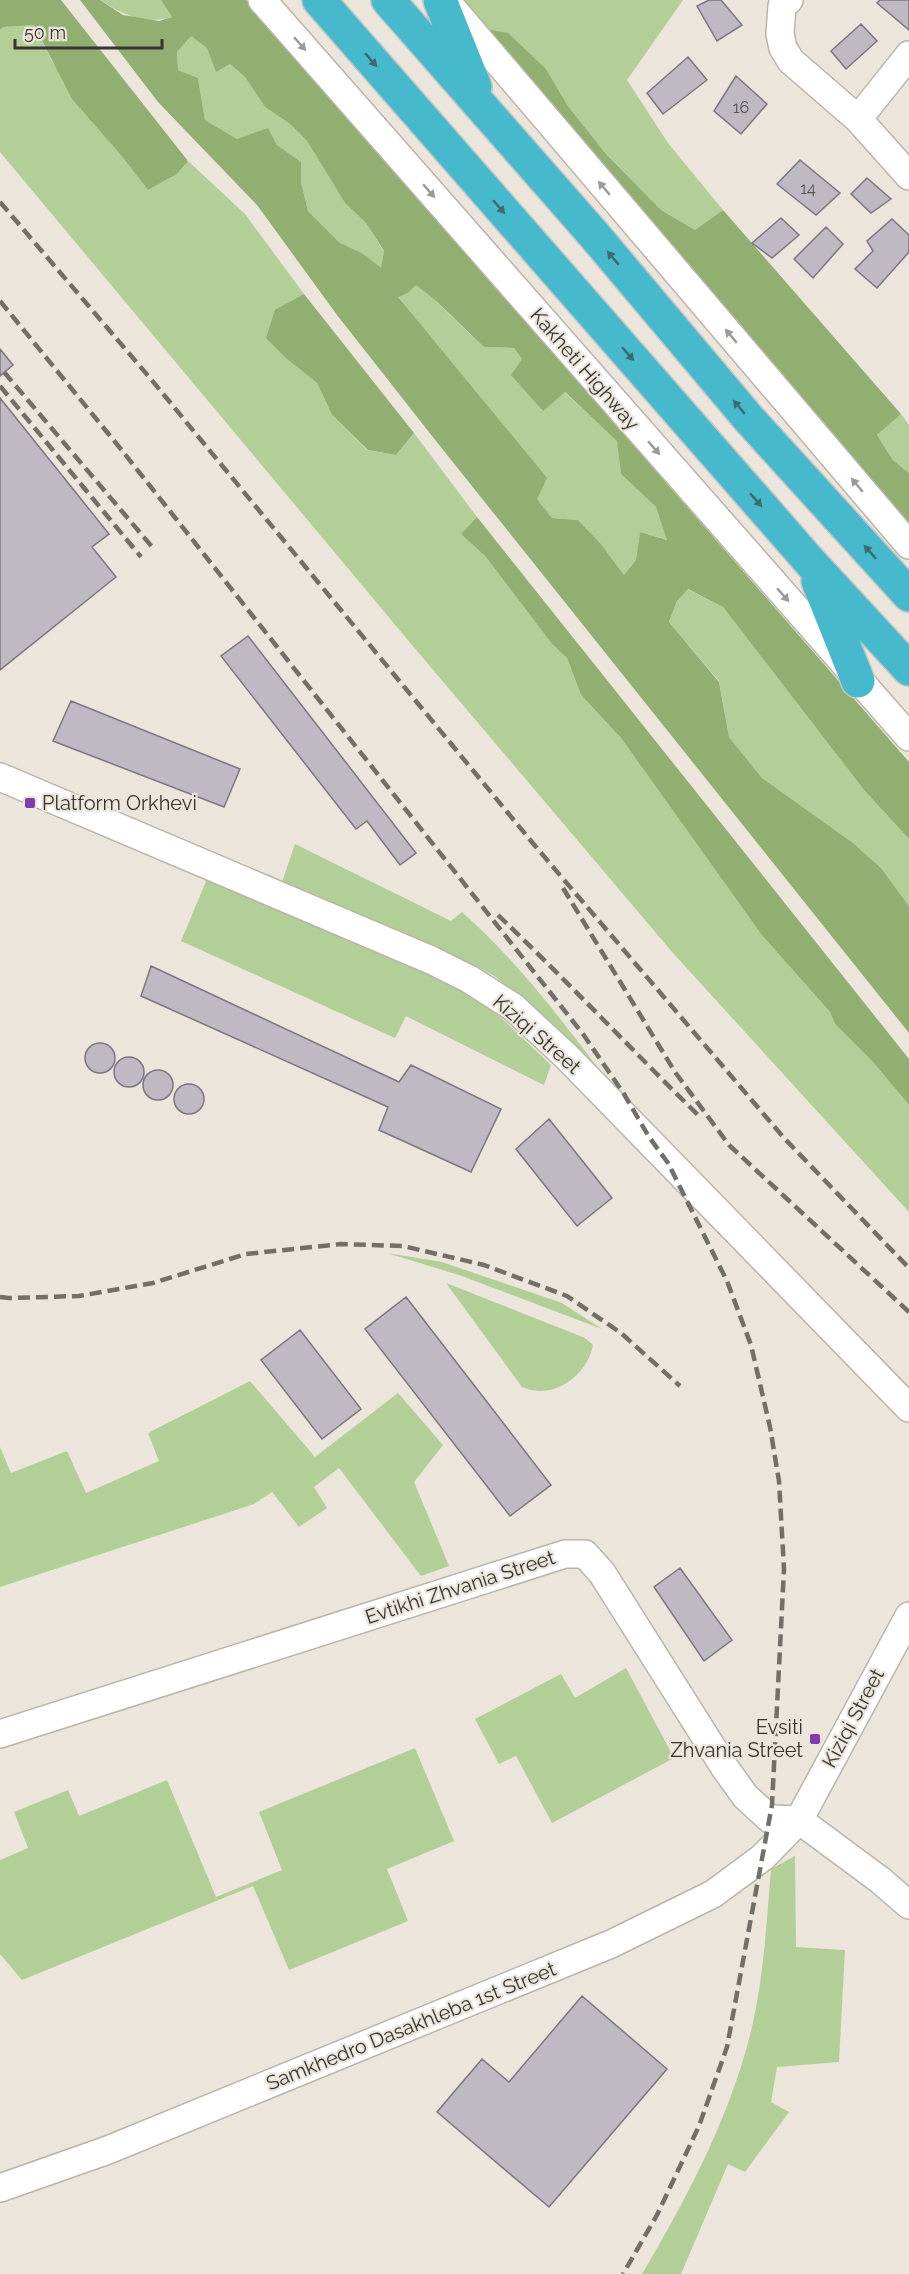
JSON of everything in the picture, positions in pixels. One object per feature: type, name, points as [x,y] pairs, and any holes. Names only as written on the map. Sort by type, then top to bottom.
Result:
[{"type":"highway","points":[[319,0],[811,563],[909,669]]},
{"type":"highway","points":[[388,0],[749,419],[909,596]]},
{"type":"highway","points":[[440,0],[485,110]]},
{"type":"highway","points":[[811,563],[858,681]]},
{"type":"street","name":"Kakheti Highway","points":[[262,0],[909,737]]},
{"type":"street","points":[[445,0],[909,545]]},
{"type":"street","points":[[783,2],[780,34],[783,48],[791,61],[858,119],[909,176]]},
{"type":"street","points":[[858,119],[909,55]]},
{"type":"street","name":"Kiziqi Street","points":[[0,777],[431,960],[469,979],[513,1007],[566,1056],[909,1408]]},
{"type":"street","name":"Evtikhi Zhvania Street","points":[[0,1734],[565,1554],[585,1554],[602,1573],[745,1796],[770,1819],[798,1821]]},
{"type":"street","name":"Kiziqi Street","points":[[798,1821],[909,1616]]},
{"type":"street","points":[[798,1821],[880,1880],[909,1905]]},
{"type":"street","name":"Samkhedro Dasakhleba 1st Street","points":[[0,2188],[108,2150],[611,1944],[713,1894],[763,1857],[798,1821]]},
{"type":"green space","points":[[0,0],[61,0],[188,161],[177,174],[148,190],[72,99],[34,25],[3,27],[0,30]]},
{"type":"green space","points":[[80,0],[100,0],[123,15],[159,21],[172,17],[161,0],[246,0],[909,762],[909,839],[864,790],[723,607],[688,589],[677,601],[669,622],[719,682],[729,737],[762,778],[853,843],[881,868],[909,906],[909,1033],[436,441],[337,315],[257,205],[158,102]],"holes":[[[191,36],[207,48],[216,72],[230,64],[245,77],[265,107],[290,124],[307,141],[345,203],[366,223],[384,251],[381,268],[362,253],[340,243],[308,211],[301,182],[301,162],[277,145],[268,128],[237,139],[205,120],[198,78],[178,70],[177,52]],[[416,285],[484,347],[514,348],[522,359],[511,375],[543,411],[565,392],[617,441],[621,474],[656,507],[667,540],[640,532],[636,560],[624,575],[601,544],[578,520],[552,518],[537,499],[547,478],[398,297],[408,293]]]},
{"type":"green space","points":[[100,0],[161,0],[172,17],[152,20],[134,17]]},
{"type":"green space","points":[[456,0],[683,0],[627,80],[668,143],[723,210],[695,230],[661,210],[606,154],[568,106],[546,69],[481,28]]},
{"type":"green space","points":[[34,25],[52,61],[148,190],[177,174],[188,161],[245,214],[304,294],[294,300],[287,359],[317,383],[332,415],[367,450],[396,455],[414,433],[477,517],[461,534],[486,557],[552,644],[567,658],[581,695],[621,738],[761,934],[830,1012],[835,1024],[873,1062],[909,1105],[909,1212],[673,953],[0,152],[0,30],[3,27]]},
{"type":"green space","points":[[481,28],[508,33],[546,69],[568,106],[606,154],[661,210],[695,230],[723,210],[901,414],[877,435],[893,460],[909,473],[909,532]]},
{"type":"green space","points":[[191,35],[207,48],[216,71],[230,64],[245,77],[265,107],[290,124],[307,141],[345,203],[366,223],[384,252],[381,269],[362,253],[340,243],[308,211],[301,182],[301,162],[277,145],[268,129],[237,139],[205,120],[198,78],[178,70],[177,52]]},
{"type":"green space","points":[[416,284],[484,347],[514,348],[522,359],[542,411],[564,392],[618,441],[621,474],[656,507],[668,540],[640,532],[636,560],[624,575],[601,544],[578,520],[552,518],[398,296],[408,293]]},
{"type":"green space","points":[[304,294],[414,433],[396,455],[368,450],[332,415],[317,383],[287,359],[266,338],[275,310]]},
{"type":"green space","points":[[901,414],[909,425],[909,473],[893,460],[877,435]]},
{"type":"green space","points":[[477,517],[909,1059],[909,1105],[873,1062],[835,1024],[830,1012],[761,934],[621,738],[581,695],[567,658],[552,644],[486,557],[461,534]]},
{"type":"green space","points":[[687,589],[723,607],[864,790],[909,839],[909,906],[881,868],[853,843],[762,778],[729,737],[719,681],[669,622],[677,601]]},
{"type":"green space","points":[[295,844],[451,921],[462,912],[518,968],[601,1072],[496,977],[478,967],[281,885]]},
{"type":"green space","points":[[207,879],[460,987],[491,1008],[551,1065],[544,1085],[406,1016],[395,1038],[181,941]]},
{"type":"green space","points":[[387,1253],[442,1262],[562,1303],[602,1329],[462,1276]]},
{"type":"green space","points":[[446,1283],[585,1338],[593,1345],[584,1367],[567,1383],[557,1388],[545,1391],[522,1387]]},
{"type":"green space","points":[[250,1381],[315,1457],[398,1393],[443,1445],[414,1482],[449,1566],[421,1576],[339,1468],[314,1487],[327,1508],[299,1527],[272,1492],[254,1504],[0,1587],[0,1447],[11,1473],[67,1451],[86,1493],[159,1461],[148,1433]]},
{"type":"green space","points":[[626,1668],[674,1758],[552,1823],[516,1756],[499,1764],[475,1719],[561,1674],[575,1698]]},
{"type":"green space","points":[[415,1748],[454,1841],[387,1869],[408,1921],[289,1970],[253,1886],[22,1980],[0,1954],[0,1860],[28,1848],[14,1812],[68,1790],[79,1816],[167,1780],[216,1897],[282,1870],[259,1812]]},
{"type":"green space","points":[[795,1856],[796,1947],[845,1950],[839,2062],[777,2067],[771,2102],[789,2112],[745,2172],[728,2164],[681,2274],[642,2274],[701,2165],[737,2080],[752,2028],[760,1983],[771,1869]]},
{"type":"building","points":[[709,0],[721,0],[742,25],[717,41],[697,6]]},
{"type":"building","points":[[880,0],[909,0],[909,30],[877,3]]},
{"type":"building","points":[[861,24],[877,41],[846,69],[831,51]]},
{"type":"building","points":[[688,57],[707,80],[663,114],[647,93]]},
{"type":"building","points":[[736,76],[767,104],[741,134],[714,111]]},
{"type":"building","points":[[800,160],[840,193],[816,215],[777,184]]},
{"type":"building","points":[[867,178],[891,199],[871,213],[851,194]]},
{"type":"building","points":[[781,218],[799,235],[772,258],[752,243]]},
{"type":"building","points":[[892,219],[909,235],[909,252],[877,288],[855,269],[873,251],[867,241]]},
{"type":"building","points":[[826,227],[843,244],[813,278],[794,259]]},
{"type":"building","points":[[0,349],[13,365],[0,376]]},
{"type":"building","points":[[0,398],[109,534],[92,547],[116,577],[0,670]]},
{"type":"building","points":[[248,636],[416,853],[400,865],[367,821],[356,829],[221,656]]},
{"type":"building","points":[[71,701],[240,769],[224,807],[53,741]]},
{"type":"building","points":[[151,966],[399,1082],[411,1065],[501,1109],[471,1172],[379,1130],[388,1107],[141,996]]},
{"type":"building","points":[[100,1043],[111,1047],[115,1058],[111,1069],[100,1073],[89,1069],[85,1058],[89,1047]]},
{"type":"building","points":[[129,1057],[140,1061],[144,1072],[140,1083],[129,1087],[118,1083],[114,1072],[118,1061]]},
{"type":"building","points":[[158,1070],[169,1074],[173,1085],[169,1096],[158,1100],[147,1096],[143,1085],[147,1074]]},
{"type":"building","points":[[189,1084],[200,1088],[204,1099],[200,1110],[189,1114],[178,1110],[174,1099],[178,1088]]},
{"type":"building","points":[[549,1119],[612,1198],[577,1226],[516,1149]]},
{"type":"building","points":[[406,1297],[551,1485],[510,1516],[365,1329]]},
{"type":"building","points":[[300,1330],[361,1409],[322,1439],[261,1360]]},
{"type":"building","points":[[680,1568],[732,1640],[704,1661],[654,1587]]},
{"type":"building","points":[[582,1996],[667,2069],[549,2207],[437,2112],[482,2059],[509,2082]]},
{"type":"railway","points":[[0,202],[150,378],[536,847],[784,1138],[909,1268]]},
{"type":"railway","points":[[0,301],[120,448],[583,1034],[668,1163],[727,1281],[751,1345],[770,1427],[779,1481],[784,1569],[772,1805],[727,2047],[699,2126],[657,2215],[623,2274]]},
{"type":"railway","points":[[4,372],[153,548]]},
{"type":"railway","points":[[0,386],[141,557]]},
{"type":"railway","points":[[563,888],[675,1072],[729,1145],[909,1312]]},
{"type":"railway","points":[[498,915],[701,1118]]},
{"type":"railway","points":[[0,1297],[79,1296],[153,1283],[246,1254],[341,1244],[403,1246],[484,1265],[567,1296],[621,1333],[680,1386]]},
{"type":"place","name":"Platform Orkhevi","points":[[30,803]]},
{"type":"place","name":"Evsiti Zhvania Street","points":[[815,1739]]}]
